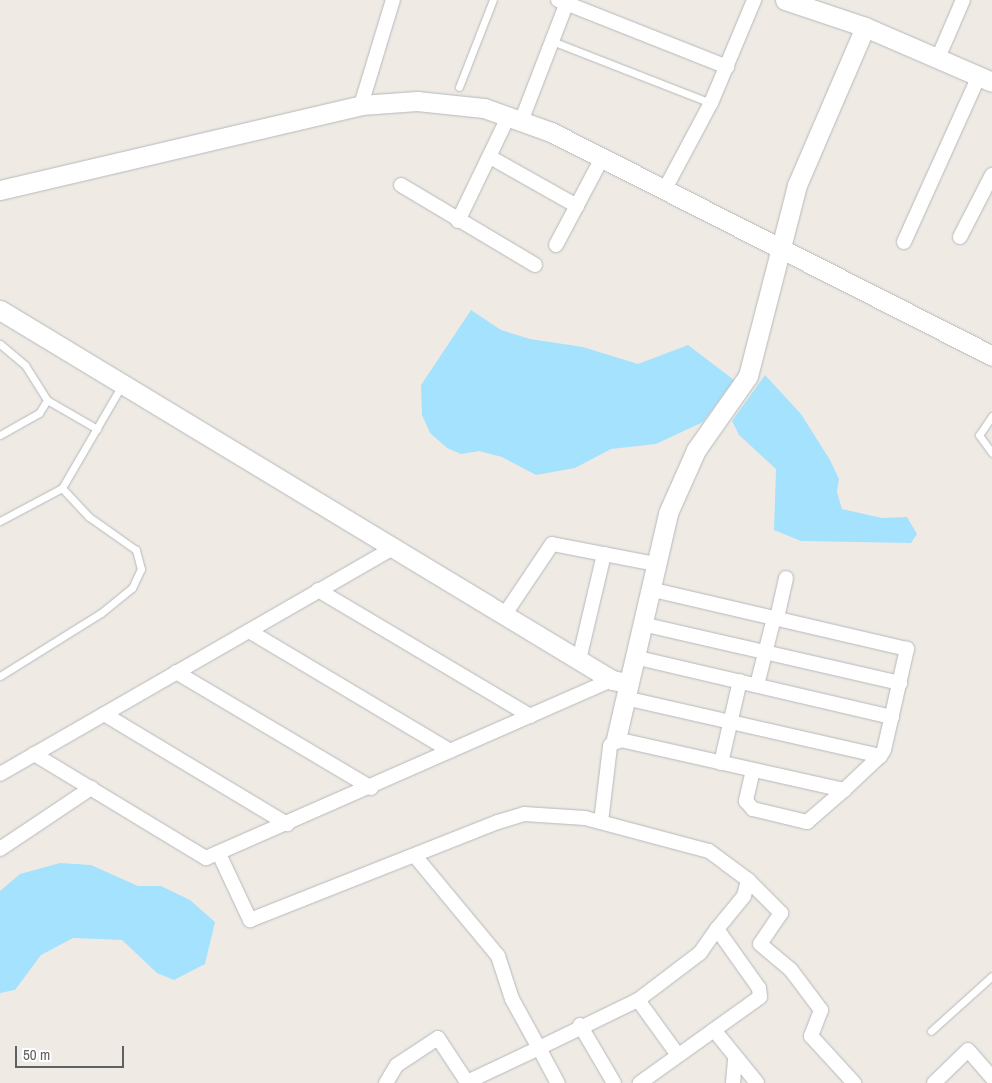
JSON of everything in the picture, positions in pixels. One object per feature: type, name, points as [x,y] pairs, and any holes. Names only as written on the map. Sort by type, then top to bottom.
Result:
[{"type":"street","points":[[361,105],[393,0]]},
{"type":"street","points":[[665,189],[711,103],[754,0]]},
{"type":"street","points":[[785,0],[865,27],[985,79],[904,242]]},
{"type":"street","points":[[938,58],[963,0]]},
{"type":"street","points":[[458,221],[490,157],[515,117],[552,41],[564,1],[727,68]]},
{"type":"street","points":[[601,822],[610,746],[616,739],[622,687],[634,657],[668,513],[696,450],[748,376],[797,185],[865,27]]},
{"type":"street","points":[[0,190],[361,105],[450,103],[515,117],[665,189],[992,356]]},
{"type":"street","points":[[490,157],[577,206]]},
{"type":"street","points":[[556,245],[602,158]]},
{"type":"street","points":[[960,236],[992,175]]},
{"type":"street","points":[[401,185],[458,221],[535,265]]},
{"type":"street","points":[[0,310],[122,385],[395,547],[622,687],[730,722],[880,756]]},
{"type":"street","points":[[505,614],[552,544],[656,564]]},
{"type":"street","points":[[0,774],[395,547]]},
{"type":"street","points":[[579,660],[604,554]]},
{"type":"street","points":[[757,685],[786,578]]},
{"type":"street","points":[[650,589],[907,649],[892,717],[880,756],[807,822],[753,809],[746,801],[753,770]]},
{"type":"street","points":[[318,590],[530,716]]},
{"type":"street","points":[[642,624],[900,683]]},
{"type":"street","points":[[248,631],[450,752]]},
{"type":"street","points":[[634,657],[892,717]]},
{"type":"street","points":[[176,672],[371,788]]},
{"type":"street","points":[[721,763],[740,681]]},
{"type":"street","points":[[34,754],[206,858],[220,856],[287,824],[530,716],[622,687]]},
{"type":"street","points":[[104,714],[287,824]]},
{"type":"street","points":[[616,739],[844,790]]},
{"type":"street","points":[[0,849],[91,788]]},
{"type":"street","points":[[220,856],[250,920],[524,814],[601,822],[709,851],[748,880],[781,913],[760,944],[791,970],[821,1010],[811,1036],[854,1083]]},
{"type":"street","points":[[415,856],[498,956],[512,999],[558,1083]]},
{"type":"street","points":[[386,1083],[397,1065],[438,1038],[468,1083],[539,1048],[580,1025],[638,1000],[700,953],[716,929],[744,896],[748,880]]},
{"type":"street","points":[[640,1083],[760,997],[759,988],[716,929]]},
{"type":"street","points":[[638,1000],[678,1056]]},
{"type":"street","points":[[580,1025],[614,1083]]},
{"type":"street","points":[[714,1030],[735,1059],[757,1083]]},
{"type":"street","points":[[934,1083],[968,1050],[992,1078]]},
{"type":"street","points":[[733,1083],[735,1059]]},
{"type":"lane","points":[[459,87],[494,0]]},
{"type":"lane","points":[[552,41],[711,103]]},
{"type":"lane","points":[[0,344],[25,365],[47,400],[97,429]]},
{"type":"lane","points":[[0,522],[62,488],[122,385]]},
{"type":"lane","points":[[0,435],[39,413],[47,400]]},
{"type":"lane","points":[[992,416],[979,435],[992,453]]},
{"type":"lane","points":[[0,676],[101,613],[132,588],[141,569],[136,550],[89,517],[62,488]]},
{"type":"lane","points":[[931,1031],[992,976]]},
{"type":"water","points":[[471,310],[501,330],[530,339],[583,347],[638,364],[688,345],[734,380],[703,422],[656,444],[611,449],[575,468],[536,475],[502,457],[479,451],[461,454],[447,448],[430,433],[422,415],[421,385]]},
{"type":"water","points":[[765,375],[801,414],[830,460],[839,479],[837,492],[842,509],[882,518],[907,517],[917,534],[911,543],[801,541],[774,530],[776,469],[739,435],[732,421]]},
{"type":"water","points":[[60,863],[91,865],[138,886],[161,886],[190,900],[215,922],[205,964],[174,980],[157,973],[122,940],[73,938],[41,955],[15,990],[0,993],[0,891],[20,874]]}]
